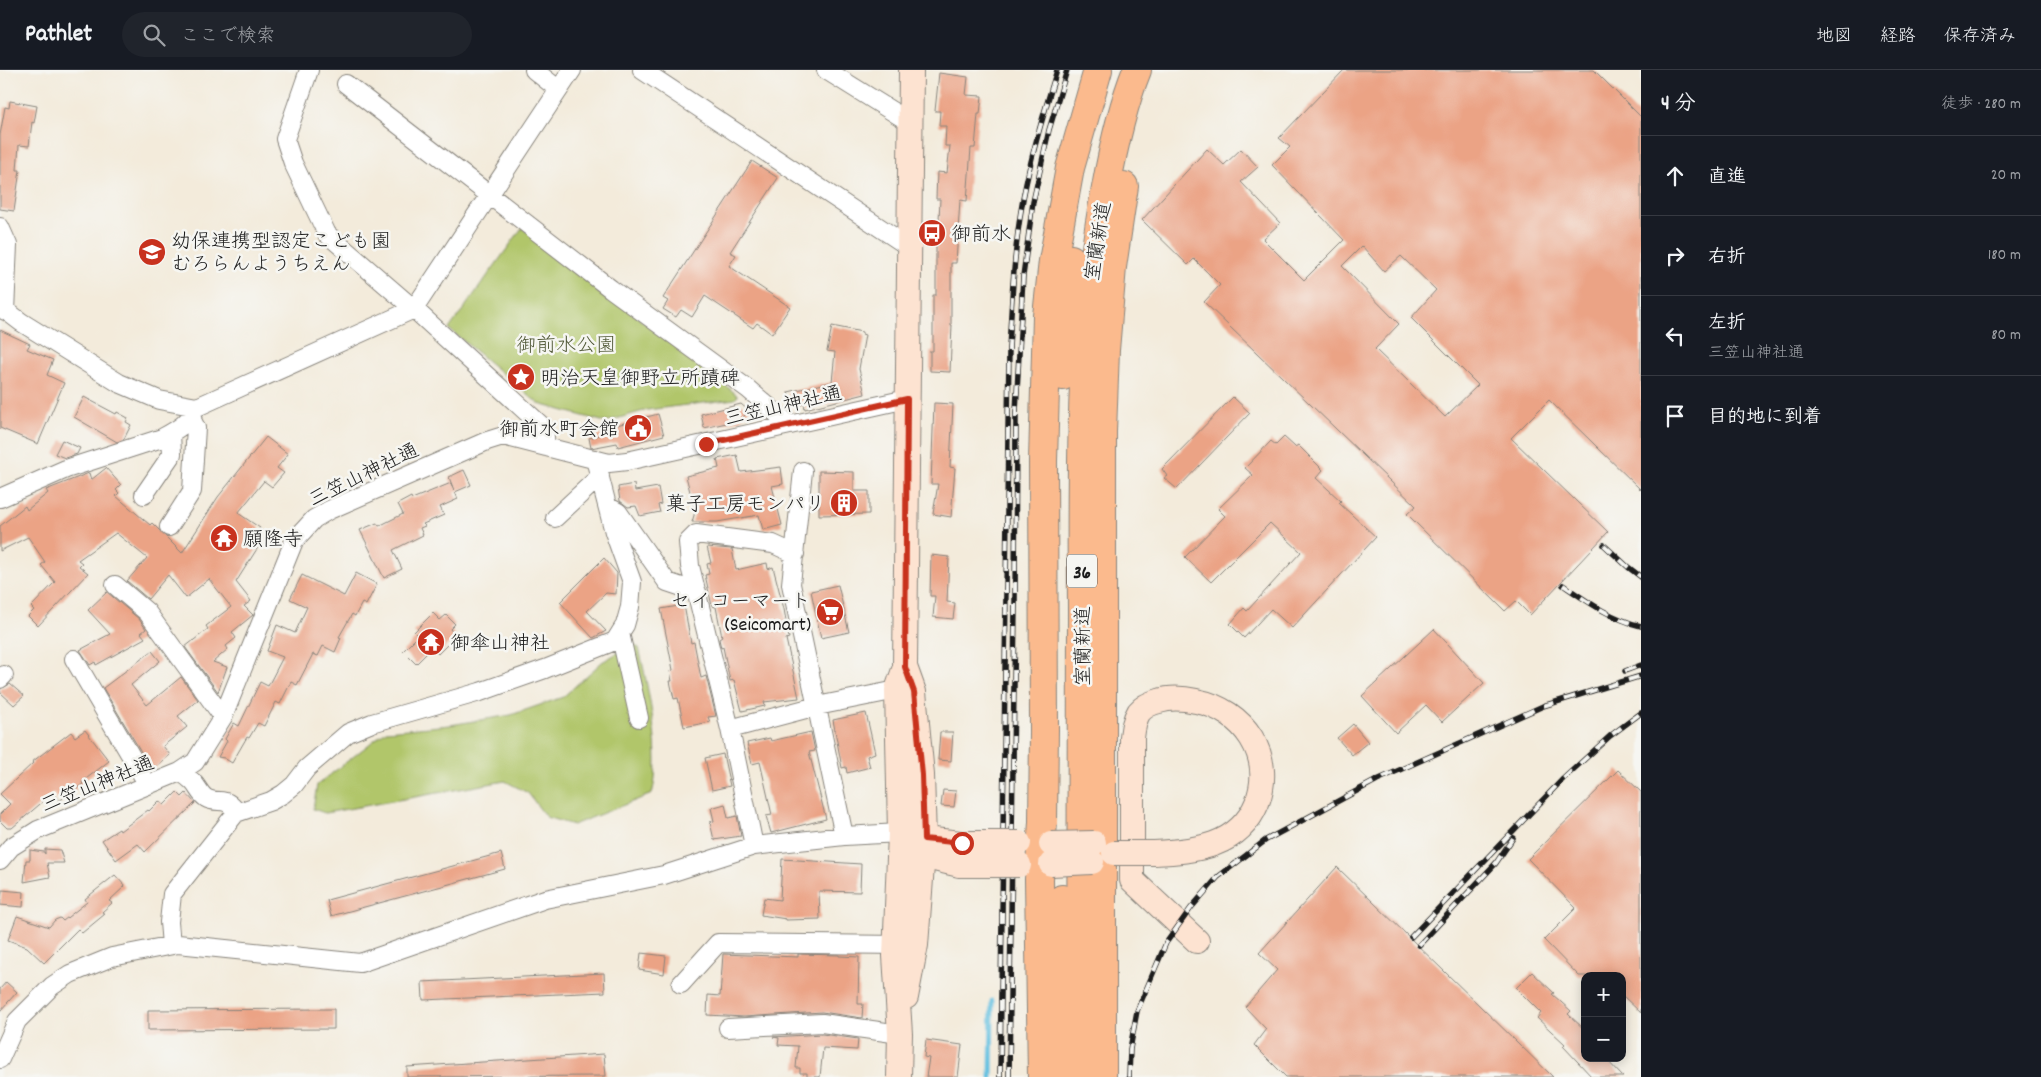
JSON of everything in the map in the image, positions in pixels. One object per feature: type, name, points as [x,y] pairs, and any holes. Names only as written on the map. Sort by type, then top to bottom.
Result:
[{"type":"highway","points":[[1042,1077],[1037,854],[1044,730],[1043,461],[1047,316],[1053,261],[1070,168],[1098,70]]},
{"type":"highway","name":"室蘭新道","points":[[1061,1077],[1063,880],[1061,436],[1064,366],[1072,253],[1087,170],[1115,70]]},
{"type":"highway","name":"室蘭新道","points":[[1081,1077],[1082,518],[1083,410],[1087,312],[1096,238],[1110,165],[1137,70]]},
{"type":"highway","points":[[1102,1077],[1102,432],[1105,350],[1112,267],[1128,164],[1152,70]]},
{"type":"street","points":[[309,70],[285,139],[293,163],[328,234],[414,309],[544,428],[546,447]]},
{"type":"street","points":[[534,70],[560,90]]},
{"type":"street","points":[[0,498],[66,469],[136,447],[171,433],[194,412],[414,309],[572,70]]},
{"type":"street","points":[[642,70],[909,247]]},
{"type":"street","points":[[826,70],[911,123]]},
{"type":"street","points":[[906,945],[900,833],[897,690],[905,667],[912,70]]},
{"type":"street","points":[[346,84],[490,194],[611,290],[748,389],[790,425]]},
{"type":"street","points":[[0,227],[8,245],[3,308],[21,322],[118,383],[194,412]]},
{"type":"street","name":"三笠山神社通","points":[[4,848],[38,830],[180,772],[195,762],[223,717],[294,541],[320,514],[503,436],[610,463],[627,461],[907,399]]},
{"type":"street","points":[[169,527],[192,491],[196,428],[194,412]]},
{"type":"street","points":[[144,495],[172,454],[171,433]]},
{"type":"street","points":[[171,945],[169,922],[172,894],[236,813],[271,801],[284,794],[294,785],[307,768],[328,749],[354,730],[372,723],[480,692],[544,670],[615,641],[625,626],[630,607],[632,582],[614,532],[595,459]]},
{"type":"street","points":[[803,471],[791,584],[844,836]]},
{"type":"street","points":[[555,518],[600,476]]},
{"type":"street","points":[[608,507],[618,512],[668,582],[697,592]]},
{"type":"street","points":[[754,846],[730,729],[690,566],[688,542],[696,534],[773,544],[795,554]]},
{"type":"street","points":[[115,585],[147,612],[223,717]]},
{"type":"street","points":[[620,633],[638,718]]},
{"type":"street","points":[[74,659],[148,785]]},
{"type":"street","points":[[899,1077],[906,945],[923,847],[922,775],[914,692],[905,667]]},
{"type":"street","points":[[730,729],[818,706],[897,690]]},
{"type":"street","points":[[0,1059],[17,1021],[58,982],[70,974],[112,957],[171,945],[178,944],[360,963],[545,899],[664,875],[754,846],[844,836],[900,833],[923,847],[961,854],[1037,854],[1101,853],[1154,853],[1195,850],[1214,846],[1229,837],[1243,825],[1253,811],[1260,794],[1263,774],[1260,754],[1237,720],[1220,709],[1203,702],[1182,698],[1165,699],[1149,704],[1140,712],[1134,722],[1132,738],[1132,880],[1197,941]]},
{"type":"street","points":[[180,772],[193,782],[204,796],[209,799],[224,801],[233,806],[236,813]]},
{"type":"street","points":[[681,984],[718,943],[906,945]]},
{"type":"street","points":[[728,1028],[822,1023],[900,1034]]},
{"type":"green space","name":"御前水公園","points":[[522,228],[738,396],[735,399],[647,410],[605,422],[539,404],[449,329]]},
{"type":"green space","points":[[633,644],[639,648],[653,721],[656,760],[652,794],[573,825],[546,817],[528,793],[505,781],[325,813],[313,809],[317,785],[386,731],[450,725],[511,715],[563,697],[602,662]]},
{"type":"building","points":[[1344,70],[1594,70],[1641,117],[1641,490],[1549,400],[1511,438],[1608,532],[1530,615],[1516,601],[1505,611],[1407,514],[1416,506],[1204,302],[1220,285],[1194,259],[1188,265],[1142,220],[1207,149],[1224,165],[1241,149],[1258,167],[1241,182],[1280,223],[1263,239],[1304,280],[1344,240],[1272,165],[1290,147],[1279,138]],"holes":[[[1362,246],[1384,271],[1401,256],[1436,290],[1411,318],[1478,385],[1445,417],[1375,349],[1399,324],[1342,266]]]},
{"type":"building","points":[[939,73],[968,77],[966,95],[982,96],[980,114],[978,114],[975,148],[971,148],[967,201],[960,200],[956,263],[951,263],[952,325],[950,372],[930,371],[930,351],[933,351],[933,295],[936,295],[936,241],[938,241],[940,199],[936,199],[937,172],[947,173],[950,146],[945,146],[946,126],[939,126],[940,111],[935,111]]},
{"type":"building","points":[[10,101],[37,106],[34,123],[32,122],[29,146],[19,145],[17,170],[20,170],[14,211],[0,209],[0,135],[5,107],[9,108]]},
{"type":"building","points":[[752,161],[778,178],[730,252],[736,255],[729,266],[790,307],[772,334],[757,323],[753,328],[705,296],[692,317],[681,310],[676,317],[663,309],[668,301],[663,298]]},
{"type":"building","points":[[832,326],[862,332],[865,335],[859,369],[865,394],[805,409],[804,404],[791,407],[788,392],[832,382],[835,352],[827,351]]},
{"type":"building","points":[[0,330],[30,344],[27,349],[53,360],[47,375],[64,383],[38,444],[0,428]]},
{"type":"building","points":[[84,397],[116,414],[117,412],[128,418],[126,422],[131,425],[124,439],[117,442],[74,417]]},
{"type":"building","points":[[1233,397],[1250,413],[1177,489],[1164,478],[1167,476],[1162,469]]},
{"type":"building","points":[[934,403],[953,404],[950,467],[955,468],[951,517],[933,514],[938,484],[931,484]]},
{"type":"building","points":[[741,404],[749,411],[740,420],[704,428],[701,414]]},
{"type":"building","name":"御前水町会館","points":[[658,414],[664,435],[618,447],[617,443],[591,448],[589,438],[614,431],[613,426]]},
{"type":"building","points":[[266,437],[288,454],[277,468],[284,473],[272,487],[264,481],[238,513],[260,528],[255,537],[262,541],[236,582],[251,601],[244,606],[253,615],[232,632],[236,638],[226,646],[228,649],[213,662],[227,667],[218,692],[185,647],[208,629],[206,626],[231,607],[209,579],[186,598],[168,575],[148,599],[127,581],[147,558],[116,533],[78,560],[82,563],[79,566],[88,573],[38,626],[28,616],[34,610],[31,607],[55,582],[41,565],[45,562],[28,537],[0,551],[0,526],[25,506],[27,510],[48,493],[46,490],[89,473],[91,480],[106,468],[121,485],[116,490],[119,493],[116,496],[150,525],[152,523],[182,553],[218,497]]},
{"type":"building","points":[[1284,437],[1295,447],[1298,445],[1323,470],[1316,478],[1341,501],[1339,503],[1376,537],[1292,628],[1271,609],[1244,638],[1230,624],[1244,608],[1247,611],[1301,552],[1270,523],[1211,582],[1185,557],[1225,516],[1218,509],[1253,475],[1245,468],[1271,441],[1276,445]]},
{"type":"building","points":[[62,440],[80,448],[77,454],[65,458],[55,454]]},
{"type":"building","points":[[737,455],[741,472],[781,467],[783,484],[772,486],[782,525],[763,530],[759,515],[717,522],[692,522],[695,512],[686,476],[719,468],[717,459]]},
{"type":"building","points":[[464,470],[471,485],[455,492],[458,499],[440,507],[444,515],[423,524],[425,526],[420,528],[423,535],[393,550],[402,569],[384,578],[360,530],[377,523],[379,526],[403,514],[398,504],[411,497],[412,499],[451,483],[454,491],[449,477]]},
{"type":"building","name":"菓子工房モンパリ","points":[[819,471],[854,472],[854,491],[869,491],[869,514],[819,515]]},
{"type":"building","points":[[634,484],[635,491],[658,487],[661,504],[658,505],[660,512],[640,516],[636,506],[628,507],[620,501],[618,487]]},
{"type":"building","points":[[707,547],[732,549],[736,570],[767,563],[768,569],[773,567],[784,609],[789,638],[786,639],[799,698],[764,702],[765,706],[742,711],[734,680],[730,681],[723,647],[721,648],[719,639],[722,637],[716,607],[712,606],[705,575],[709,574],[707,564],[711,563]]},
{"type":"building","points":[[931,555],[949,557],[947,602],[955,603],[953,619],[933,617],[935,596],[930,596]]},
{"type":"building","points":[[604,558],[617,573],[616,594],[606,593],[587,611],[606,631],[593,638],[560,602]]},
{"type":"building","points":[[356,573],[377,584],[366,605],[362,603],[355,616],[352,614],[339,637],[341,638],[335,652],[323,646],[318,656],[313,654],[297,685],[291,682],[280,704],[276,702],[264,726],[258,723],[249,738],[247,737],[232,763],[218,757],[234,723],[239,726],[260,682],[268,686],[283,657],[267,651],[277,625],[295,633],[307,607],[290,599],[302,575],[344,596]]},
{"type":"building","name":"セイコーマート (Seicomart)","points":[[838,585],[849,632],[821,638],[811,591]]},
{"type":"building","points":[[107,592],[139,619],[146,629],[141,633],[145,638],[96,665],[95,662],[90,665],[80,650],[110,634],[88,610]]},
{"type":"building","points":[[684,605],[691,643],[694,642],[701,678],[706,676],[716,716],[708,717],[710,722],[684,727],[678,698],[674,699],[670,681],[672,681],[670,671],[673,670],[661,609]]},
{"type":"building","name":"御傘山神社","points":[[433,613],[440,620],[446,615],[455,624],[450,629],[456,636],[438,654],[432,648],[416,664],[403,651],[418,636],[414,632]]},
{"type":"building","points":[[1434,629],[1484,683],[1442,722],[1426,705],[1396,733],[1362,696]]},
{"type":"building","points":[[152,651],[160,661],[131,685],[147,705],[181,677],[198,700],[178,716],[187,727],[163,746],[170,755],[152,770],[103,688]]},
{"type":"building","points":[[10,684],[24,696],[14,705],[0,692],[0,689]]},
{"type":"building","points":[[866,713],[875,753],[867,756],[870,767],[847,773],[846,767],[842,768],[833,720]]},
{"type":"building","points":[[1353,724],[1368,742],[1352,755],[1337,738]]},
{"type":"building","points":[[85,730],[109,761],[82,782],[83,784],[59,801],[53,793],[12,828],[7,828],[0,821],[0,814],[10,804],[0,794],[32,762],[71,732],[75,737]]},
{"type":"building","points":[[811,732],[815,751],[809,752],[826,819],[771,833],[766,816],[772,815],[760,762],[752,764],[747,743],[770,738],[771,741]]},
{"type":"building","points":[[940,732],[953,732],[951,761],[938,760]]},
{"type":"building","points":[[723,754],[730,786],[712,790],[705,758]]},
{"type":"building","points":[[1618,770],[1641,792],[1641,1013],[1626,999],[1626,972],[1581,972],[1581,976],[1579,976],[1544,940],[1576,908],[1528,859]]},
{"type":"building","points":[[943,790],[956,791],[954,807],[941,806]]},
{"type":"building","points":[[177,792],[182,797],[186,793],[195,803],[145,852],[138,844],[116,860],[102,840],[119,829],[120,831],[149,811],[159,801],[164,805]]},
{"type":"building","points":[[725,804],[728,818],[737,816],[741,836],[714,840],[710,822],[714,821],[711,808]]},
{"type":"building","points":[[45,849],[60,850],[64,863],[47,863],[50,877],[24,882],[26,860],[30,860],[30,850],[44,852],[45,854]]},
{"type":"building","points":[[501,853],[505,869],[331,916],[327,900]]},
{"type":"building","points":[[782,859],[861,864],[860,892],[819,891],[820,919],[786,920],[761,915],[764,898],[780,900]]},
{"type":"building","points":[[1337,867],[1553,1077],[1286,1077],[1254,1045],[1266,1029],[1245,1007],[1277,970],[1259,953]]},
{"type":"building","points":[[115,875],[125,886],[109,901],[112,903],[102,912],[105,914],[82,933],[78,929],[44,963],[27,947],[8,940],[17,916],[49,927],[55,920],[60,918],[63,921],[87,902],[85,899]]},
{"type":"building","points":[[2,890],[24,892],[23,907],[0,905]]},
{"type":"building","points":[[641,953],[666,956],[664,974],[639,970]]},
{"type":"building","points":[[723,954],[798,957],[798,954],[859,957],[858,1004],[863,1004],[862,1018],[822,1012],[744,1017],[707,1015],[708,995],[720,996]]},
{"type":"building","points":[[1532,972],[1571,1011],[1568,1014],[1581,1026],[1581,1062],[1609,1062],[1623,1077],[1592,1077],[1563,1046],[1565,1044],[1537,1018],[1541,1013],[1516,988]]},
{"type":"building","points":[[604,973],[605,992],[423,1000],[422,982]]},
{"type":"building","points":[[6,982],[17,992],[0,1011],[0,989]]},
{"type":"building","points":[[334,1009],[334,1029],[148,1030],[148,1010]]},
{"type":"building","points":[[822,1034],[858,1039],[857,1050],[823,1048],[820,1077],[807,1077],[807,1073],[800,1073],[800,1068],[796,1068],[798,1046],[778,1045],[779,1038],[773,1037]]},
{"type":"building","points":[[926,1040],[962,1045],[958,1077],[926,1077],[929,1058],[924,1057]]},
{"type":"building","points":[[604,1054],[606,1076],[407,1077],[407,1067]]},
{"type":"waterway","points":[[991,1077],[992,1001]]},
{"type":"railway","points":[[1000,1077],[1009,348],[1012,292],[1015,254],[1026,183],[1057,70]]},
{"type":"railway","points":[[1009,1077],[1016,412],[1023,276],[1033,202],[1049,130],[1067,70]]},
{"type":"railway","points":[[1604,545],[1641,577]]},
{"type":"railway","points":[[1563,585],[1610,614],[1641,626]]},
{"type":"railway","points":[[1625,671],[1641,665]]},
{"type":"railway","points":[[1129,1077],[1130,1049],[1137,1011],[1166,943],[1191,908],[1218,877],[1266,840],[1377,780],[1543,706],[1641,676]]},
{"type":"railway","points":[[1411,937],[1563,779],[1610,736],[1641,713]]},
{"type":"railway","points":[[1419,945],[1496,863],[1513,838]]},
{"type":"place","name":"御前水","points":[[932,233]]},
{"type":"place","name":"幼保連携型認定こども園 むろらんようちえん","points":[[152,252]]},
{"type":"place","name":"明治天皇御野立所蹟碑","points":[[521,377]]},
{"type":"place","name":"御前水町会館","points":[[638,428]]},
{"type":"place","name":"菓子工房モンパリ","points":[[844,503]]},
{"type":"place","name":"願隆寺","points":[[224,538]]},
{"type":"place","name":"セイコーマート (Seicomart)","points":[[830,612]]},
{"type":"place","name":"御傘山神社","points":[[431,642]]},
{"type":"route","points":[[706,444],[907,399],[905,667],[914,692],[922,775],[924,839],[962,843]]}]
